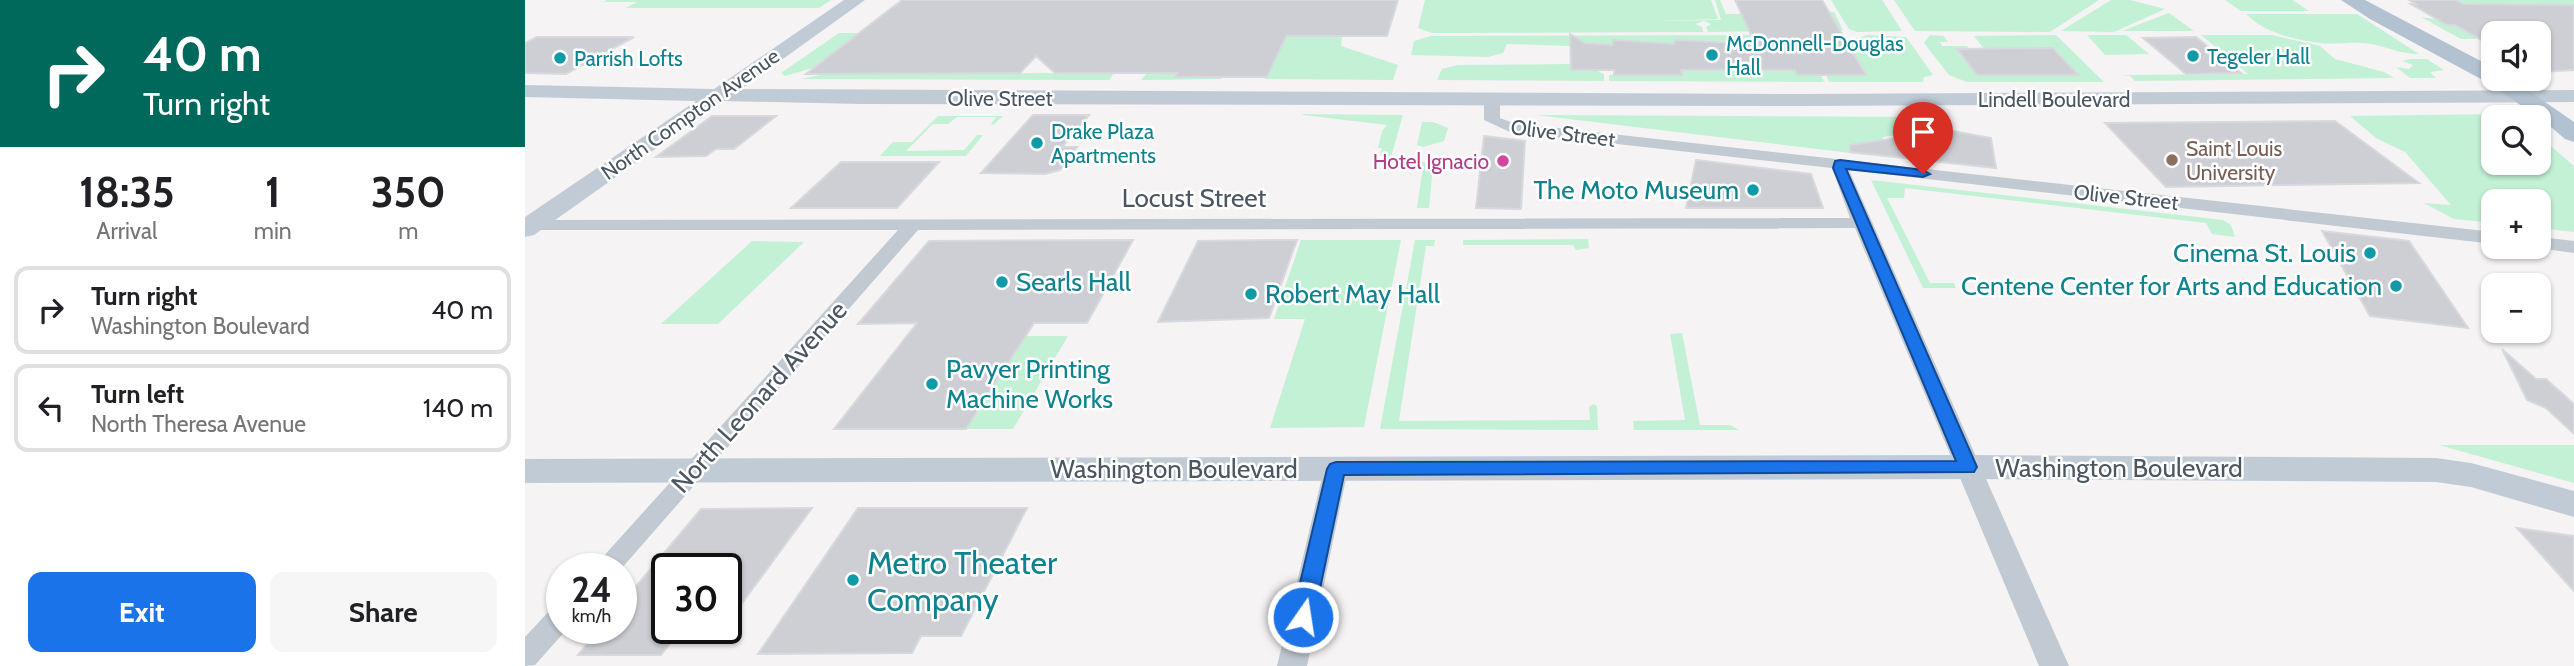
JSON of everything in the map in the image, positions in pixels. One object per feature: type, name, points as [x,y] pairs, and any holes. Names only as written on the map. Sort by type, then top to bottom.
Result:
[{"type":"main road","name":"North Compton Avenue","points":[[527,226],[856,0]]},
{"type":"main road","points":[[2351,0],[2389,23],[2457,56],[2521,96],[2574,134]]},
{"type":"main road","points":[[2377,0],[2421,27],[2457,56]]},
{"type":"main road","name":"Olive Street","points":[[525,91],[713,96],[1492,98]]},
{"type":"main road","name":"Lindell Boulevard","points":[[1492,98],[1817,100],[2574,96]]},
{"type":"main road","name":"Washington Boulevard","points":[[525,471],[1968,467],[2435,470],[2470,475],[2574,504]]},
{"type":"street","name":"Olive Street","points":[[1492,98],[1491,118],[1502,126],[2481,237]]},
{"type":"street","points":[[1840,164],[1841,175],[2054,666]]},
{"type":"street","name":"Locust Street","points":[[527,226],[1863,223]]},
{"type":"street","name":"North Leonard Avenue","points":[[619,553],[913,224]]},
{"type":"street","points":[[2551,244],[2574,247]]},
{"type":"street","points":[[1292,666],[1336,469]]},
{"type":"street","points":[[525,657],[546,634]]},
{"type":"green space","points":[[831,0],[819,8],[626,8],[637,2],[603,2]]},
{"type":"green space","points":[[1425,0],[1711,0],[1718,19],[1656,21],[1721,20],[1715,0],[1720,0],[1726,14],[1834,12],[1843,30],[1708,32],[1706,27],[1711,24],[1704,21],[1695,24],[1702,27],[1703,32],[1432,33],[1418,28]]},
{"type":"green space","points":[[1831,0],[1882,0],[1902,31],[1857,32],[1849,29]]},
{"type":"green space","points":[[1894,0],[2099,0],[2050,32],[1915,31]]},
{"type":"green space","points":[[2111,0],[2130,0],[2165,9],[2114,32],[2061,31]]},
{"type":"green space","points":[[2225,0],[2293,0],[2309,11],[2241,11]]},
{"type":"green space","points":[[2455,0],[2574,0],[2574,5],[2463,4]]},
{"type":"green space","points":[[2169,13],[2194,31],[2122,31]]},
{"type":"green space","points":[[2246,14],[2357,14],[2419,54],[2365,43],[2301,40],[2271,31]]},
{"type":"green space","points":[[2421,17],[2481,26],[2481,39],[2461,39]]},
{"type":"green space","points":[[839,33],[859,33],[813,68],[785,76],[781,73]]},
{"type":"green space","points":[[1786,35],[1802,43],[1675,40],[1674,44],[1613,40],[1612,45],[1571,41],[1570,46],[1507,44],[1503,53],[1488,57],[1411,55],[1414,41],[1431,36]]},
{"type":"green space","points":[[1868,35],[1906,37],[1933,75],[1924,77],[1923,82],[1829,82],[1826,75],[1865,75],[1846,41]]},
{"type":"green space","points":[[1930,35],[1944,36],[1948,42],[1940,42],[1942,46],[1967,46],[1969,49],[1957,49],[2077,75],[2053,48],[1984,49],[1974,36],[2056,35],[2104,82],[1967,82],[1949,75],[1924,43]]},
{"type":"green space","points":[[2087,35],[2126,35],[2149,54],[2105,55]]},
{"type":"green space","points":[[2201,35],[2272,35],[2320,46],[2335,59],[2384,72],[2394,78],[2135,81],[2130,76],[2122,75],[2248,74]]},
{"type":"green space","points":[[1180,36],[1342,36],[1341,46],[1398,65],[1393,80],[1265,79],[1276,56],[1184,63],[1175,76],[1223,77],[1221,79],[1141,80]]},
{"type":"green space","points":[[2427,59],[2444,70],[2430,72],[2436,78],[2410,78],[2396,67],[2409,69],[2413,65],[2402,61]]},
{"type":"green space","points":[[1571,64],[1571,70],[1596,70],[1604,74],[1604,81],[1437,80],[1442,69],[1458,65]]},
{"type":"green space","points":[[1681,70],[1795,70],[1797,75],[1821,75],[1824,82],[1609,81],[1609,75],[1682,75]]},
{"type":"green space","points":[[1114,73],[1109,80],[801,79],[825,74]]},
{"type":"green space","points":[[2481,114],[2481,175],[2551,175],[2551,146],[2574,166],[2574,232],[2551,229],[2551,189],[2481,189],[2481,222],[2454,219],[2424,203],[2451,205],[2405,152],[2376,138],[2350,116]]},
{"type":"green space","points":[[1303,115],[1403,115],[1391,157],[1380,155],[1382,148],[1378,148],[1382,131],[1387,125]]},
{"type":"green space","points":[[1536,115],[1916,117],[1921,119],[1914,121],[1924,123],[1928,127],[1922,131],[1884,137],[1867,155]]},
{"type":"green space","points":[[938,116],[1003,116],[993,125],[991,124],[996,117],[957,117],[948,124],[933,124],[906,151],[964,150],[977,135],[983,135],[966,156],[880,156],[893,142],[912,142]]},
{"type":"green space","points":[[1422,122],[1433,122],[1448,128],[1444,141],[1423,147],[1417,145]]},
{"type":"green space","points":[[1391,159],[1416,159],[1433,166],[1429,208],[1417,208],[1423,167],[1389,167]]},
{"type":"green space","points":[[1871,180],[2223,220],[2231,225],[2235,237],[2212,234],[2206,223],[1905,188],[1904,198],[1887,198],[1930,283],[1954,283],[1956,288],[1923,288]]},
{"type":"green space","points":[[1588,239],[1589,248],[1576,250],[1573,245],[1463,245],[1463,240]]},
{"type":"green space","points":[[1301,240],[1401,240],[1364,427],[1270,428],[1305,319],[1274,319]]},
{"type":"green space","points":[[1415,240],[1435,240],[1434,246],[1426,246],[1399,421],[1590,420],[1589,407],[1593,404],[1597,406],[1598,430],[1380,429]]},
{"type":"green space","points":[[752,241],[804,242],[718,324],[661,324]]},
{"type":"green space","points":[[1682,333],[1700,425],[1730,425],[1739,430],[1634,430],[1633,421],[1685,420],[1670,334]]},
{"type":"green space","points":[[1025,336],[1068,336],[1013,429],[966,429]]},
{"type":"green space","points":[[2439,445],[2574,445],[2574,483]]},
{"type":"building","points":[[902,0],[1398,0],[1387,36],[1286,36],[1267,77],[1175,77],[1178,73],[1055,73],[1036,56],[1020,73],[806,74]]},
{"type":"building","name":"McDonnell-Douglas Hall","points":[[1735,0],[1822,0],[1866,75],[1797,75],[1795,70],[1681,70],[1682,75],[1614,75],[1614,70],[1571,70],[1570,34],[1585,43],[1612,45],[1613,40],[1674,44],[1675,40],[1736,43],[1736,40],[1754,41]]},
{"type":"building","points":[[2409,0],[2455,0],[2463,4],[2574,5],[2574,70],[2551,71],[2551,21],[2481,21],[2481,40],[2455,25],[2447,25],[2411,4],[2416,4]]},
{"type":"building","name":"Parrish Lofts","points":[[537,37],[634,37],[566,74],[525,73],[525,43]]},
{"type":"building","points":[[2196,37],[2241,73],[2186,74],[2143,38]]},
{"type":"building","points":[[2053,48],[2078,75],[1977,75],[1957,49]]},
{"type":"building","name":"Drake Plaza Apartments","points":[[1033,115],[1089,115],[1062,147],[1077,147],[1060,170],[1045,174],[981,173]]},
{"type":"building","points":[[712,116],[776,116],[734,149],[716,149],[706,156],[656,157]]},
{"type":"building","points":[[2335,121],[2419,183],[2166,187],[2105,123]]},
{"type":"building","points":[[1948,130],[1991,138],[1996,168],[1850,152],[1850,145]]},
{"type":"building","name":"Hotel Ignacio","points":[[1484,136],[1525,141],[1521,209],[1476,208]]},
{"type":"building","name":"The Moto Museum","points":[[1696,160],[1811,174],[1823,208],[1686,208]]},
{"type":"building","points":[[841,162],[939,162],[897,208],[791,208]]},
{"type":"building","name":"Centene Center for Arts and Education","points":[[2322,231],[2409,241],[2468,328],[2370,316]]},
{"type":"building","points":[[1133,240],[1087,323],[1034,323],[966,429],[834,429],[917,323],[858,324],[929,241]]},
{"type":"building","points":[[1297,240],[1269,318],[1158,322],[1198,241]]},
{"type":"building","points":[[2502,349],[2536,379],[2546,379],[2574,404],[2574,434],[2546,408],[2527,400]]},
{"type":"building","points":[[812,508],[742,603],[742,553],[664,553],[701,509]]},
{"type":"building","points":[[858,508],[1027,508],[961,636],[921,636],[912,653],[758,654]]},
{"type":"building","points":[[2517,528],[2574,536],[2574,591]]},
{"type":"building","points":[[651,568],[651,644],[670,644],[661,655],[578,655],[587,644],[637,644],[637,585]]},
{"type":"place","name":"McDonnell-Douglas Hall","points":[[1712,55]]},
{"type":"place","name":"Tegeler Hall","points":[[2193,56]]},
{"type":"place","name":"Parrish Lofts","points":[[560,58]]},
{"type":"place","name":"Drake Plaza Apartments","points":[[1037,143]]},
{"type":"place","name":"Saint Louis University","points":[[2172,160]]},
{"type":"place","name":"Hotel Ignacio","points":[[1503,161]]},
{"type":"place","name":"The Moto Museum","points":[[1753,190]]},
{"type":"place","name":"Cinema St. Louis","points":[[2370,253]]},
{"type":"place","name":"Searls Hall","points":[[1002,282]]},
{"type":"place","name":"Centene Center for Arts and Education","points":[[2396,286]]},
{"type":"place","name":"Robert May Hall","points":[[1251,294]]},
{"type":"place","name":"Pavyer Printing Machine Works","points":[[932,384]]},
{"type":"place","name":"Metro Theater Company","points":[[853,580]]},
{"type":"route","points":[[1303,617],[1336,469],[1968,467],[1839,168],[1840,164],[1923,174]]}]
